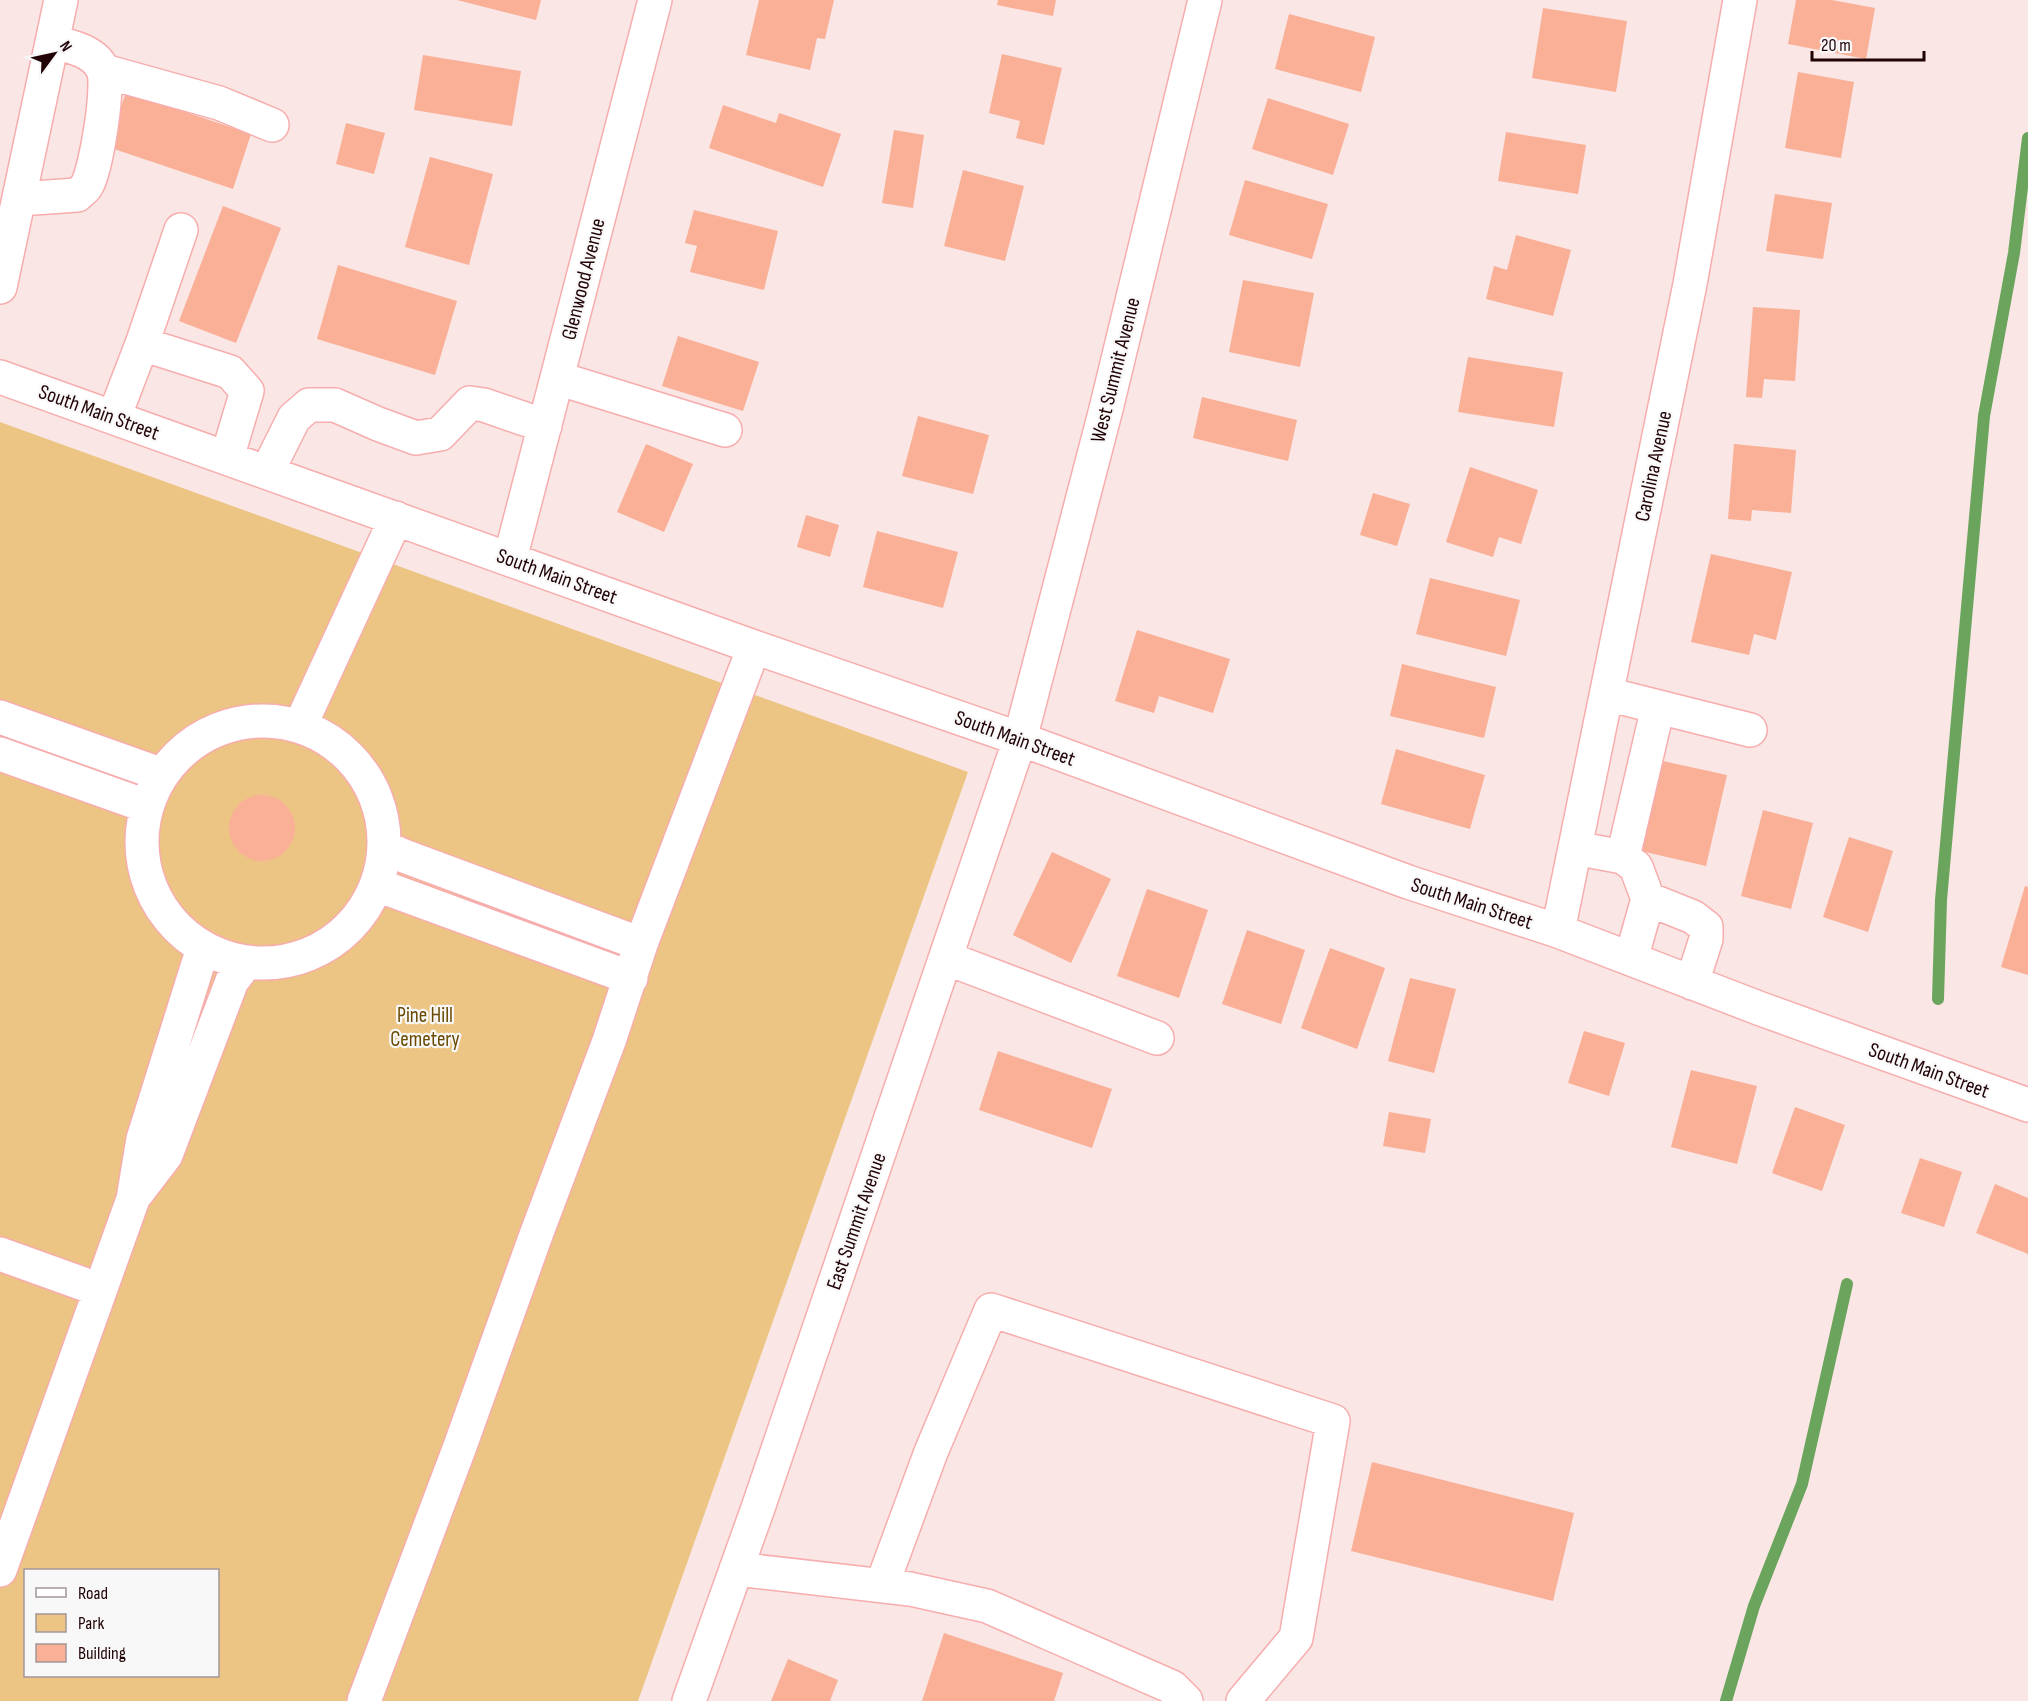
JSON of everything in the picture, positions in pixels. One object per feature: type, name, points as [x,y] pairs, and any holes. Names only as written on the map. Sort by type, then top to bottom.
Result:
[{"type":"street","points":[[0,287],[61,0]]},
{"type":"street","name":"Glenwood Avenue","points":[[510,559],[655,0]]},
{"type":"street","name":"West Summit Avenue","points":[[1020,739],[1106,409],[1204,0]]},
{"type":"street","name":"Carolina Avenue","points":[[1558,931],[1690,284],[1740,0]]},
{"type":"street","points":[[20,192],[34,198],[77,195],[87,186],[101,134],[105,88],[104,71],[95,58],[74,47],[52,42]]},
{"type":"street","points":[[104,71],[219,103],[272,125]]},
{"type":"street","points":[[114,417],[181,230]]},
{"type":"street","points":[[142,344],[155,346],[230,372],[247,391],[227,458]]},
{"type":"street","name":"South Main Street","points":[[0,377],[754,647],[1020,739],[1408,882],[1558,931],[1761,1009],[2028,1105]]},
{"type":"street","points":[[557,378],[725,430]]},
{"type":"street","points":[[267,472],[294,418],[309,405],[335,405],[416,438],[440,434],[470,403],[484,405],[544,426]]},
{"type":"street","points":[[300,726],[396,518]]},
{"type":"street","points":[[364,1701],[609,1041],[641,944],[754,647]]},
{"type":"street","points":[[1607,694],[1750,730]]},
{"type":"street","points":[[1623,857],[1658,707]]},
{"type":"street","points":[[0,717],[160,774]]},
{"type":"street","points":[[269,720],[300,726],[329,740],[352,760],[371,786],[382,816],[384,847],[377,885],[361,914],[339,938],[310,955],[278,963],[246,963],[224,958],[203,948],[177,928],[157,902],[144,871],[141,838],[146,806],[160,774],[182,750],[208,733],[237,723],[269,720]]},
{"type":"street","name":"East Summit Avenue","points":[[689,1701],[1020,739]]},
{"type":"street","points":[[0,754],[146,806]]},
{"type":"street","points":[[384,847],[641,944]]},
{"type":"street","points":[[1575,848],[1623,857],[1636,867],[1648,899],[1631,959]]},
{"type":"street","points":[[377,885],[631,978]]},
{"type":"street","points":[[1648,899],[1693,916],[1706,927],[1706,939],[1692,982]]},
{"type":"street","points":[[0,1570],[133,1199],[144,1139],[203,948]]},
{"type":"street","points":[[946,958],[1157,1038]]},
{"type":"street","points":[[133,1199],[165,1155],[232,981],[246,963]]},
{"type":"street","points":[[0,1254],[100,1290]]},
{"type":"street","points":[[882,1585],[931,1452],[992,1310],[1333,1421],[1296,1638],[1243,1701]]},
{"type":"street","points":[[736,1569],[910,1589],[987,1606],[1172,1687],[1186,1701]]},
{"type":"green space","name":"Pine Hill Cemetery","points":[[0,422],[968,772],[638,1701],[0,1701]]},
{"type":"building","points":[[457,0],[541,0],[536,20]]},
{"type":"building","points":[[759,0],[834,0],[825,39],[817,38],[810,70],[746,55]]},
{"type":"building","points":[[998,0],[1056,0],[1053,16],[997,5]]},
{"type":"building","points":[[1796,0],[1832,0],[1875,8],[1866,59],[1788,44]]},
{"type":"building","points":[[1543,8],[1627,21],[1616,92],[1532,78]]},
{"type":"building","points":[[1289,14],[1375,37],[1361,92],[1275,69]]},
{"type":"building","points":[[1002,54],[1062,68],[1044,145],[1016,138],[1020,121],[989,113]]},
{"type":"building","points":[[423,55],[521,71],[512,126],[414,110]]},
{"type":"building","points":[[1798,72],[1854,82],[1841,158],[1785,148]]},
{"type":"building","points":[[126,92],[251,134],[233,189],[108,147]]},
{"type":"building","points":[[1268,98],[1349,124],[1333,175],[1252,149]]},
{"type":"building","points":[[723,105],[776,123],[779,113],[841,134],[823,187],[709,148]]},
{"type":"building","points":[[346,123],[385,133],[374,174],[336,164]]},
{"type":"building","points":[[894,130],[924,135],[913,208],[882,203]]},
{"type":"building","points":[[1506,132],[1586,145],[1578,194],[1498,181]]},
{"type":"building","points":[[430,157],[493,174],[469,265],[405,247]]},
{"type":"building","points":[[963,170],[1024,186],[1005,261],[944,246]]},
{"type":"building","points":[[1245,180],[1328,204],[1312,259],[1229,235]]},
{"type":"building","points":[[1775,194],[1832,203],[1823,259],[1766,251]]},
{"type":"building","points":[[223,206],[281,228],[236,343],[179,321]]},
{"type":"building","points":[[694,210],[778,231],[764,290],[690,272],[697,246],[685,243]]},
{"type":"building","points":[[1516,235],[1571,250],[1553,316],[1486,299],[1494,266],[1507,270]]},
{"type":"building","points":[[338,265],[457,301],[435,375],[317,339]]},
{"type":"building","points":[[1243,280],[1314,293],[1300,367],[1229,352]]},
{"type":"building","points":[[1753,307],[1800,310],[1795,381],[1764,379],[1762,398],[1746,397]]},
{"type":"building","points":[[678,336],[759,362],[743,411],[662,386]]},
{"type":"building","points":[[1468,357],[1563,372],[1554,427],[1458,412]]},
{"type":"building","points":[[1202,397],[1297,420],[1288,461],[1193,438]]},
{"type":"building","points":[[918,416],[989,435],[973,494],[902,476]]},
{"type":"building","points":[[646,444],[693,464],[664,532],[617,512]]},
{"type":"building","points":[[1734,444],[1796,450],[1791,513],[1752,510],[1751,521],[1728,519]]},
{"type":"building","points":[[1470,467],[1538,490],[1521,544],[1499,537],[1493,557],[1446,542]]},
{"type":"building","points":[[1373,493],[1410,504],[1397,546],[1360,535]]},
{"type":"building","points":[[806,515],[839,525],[830,557],[797,547]]},
{"type":"building","points":[[877,531],[958,552],[943,608],[863,587]]},
{"type":"building","points":[[1711,554],[1792,572],[1776,640],[1754,634],[1749,655],[1691,642]]},
{"type":"building","points":[[1430,578],[1520,600],[1506,656],[1416,634]]},
{"type":"building","points":[[1137,630],[1230,659],[1213,713],[1159,696],[1154,713],[1115,701]]},
{"type":"building","points":[[1402,664],[1496,687],[1484,738],[1390,716]]},
{"type":"building","points":[[1396,749],[1485,775],[1470,829],[1381,804]]},
{"type":"building","points":[[1649,758],[1727,775],[1706,866],[1628,848]]},
{"type":"building","points":[[262,795],[275,798],[285,805],[292,815],[295,828],[292,841],[285,851],[275,858],[262,861],[249,858],[239,851],[232,841],[229,828],[232,815],[239,805],[249,798]]},
{"type":"building","points":[[1763,810],[1813,823],[1791,909],[1741,896]]},
{"type":"building","points":[[1849,837],[1893,851],[1868,932],[1823,917]]},
{"type":"building","points":[[1052,852],[1111,879],[1071,963],[1013,935]]},
{"type":"building","points":[[2025,886],[2028,887],[2028,975],[2001,967]]},
{"type":"building","points":[[1147,889],[1208,910],[1179,998],[1117,976]]},
{"type":"building","points":[[1247,930],[1305,950],[1281,1024],[1222,1004]]},
{"type":"building","points":[[1330,948],[1385,968],[1357,1049],[1301,1028]]},
{"type":"building","points":[[1410,978],[1456,989],[1434,1073],[1388,1061]]},
{"type":"building","points":[[1584,1031],[1625,1043],[1609,1096],[1568,1083]]},
{"type":"building","points":[[998,1051],[1112,1089],[1092,1148],[979,1110]]},
{"type":"building","points":[[1691,1070],[1757,1086],[1737,1164],[1671,1147]]},
{"type":"building","points":[[1795,1107],[1845,1125],[1822,1191],[1772,1173]]},
{"type":"building","points":[[1389,1112],[1431,1119],[1425,1153],[1383,1146]]},
{"type":"building","points":[[1920,1158],[1962,1172],[1944,1227],[1901,1213]]},
{"type":"building","points":[[1995,1184],[2028,1198],[2028,1254],[1976,1233]]},
{"type":"building","points":[[1372,1462],[1574,1513],[1553,1601],[1351,1551]]},
{"type":"building","points":[[944,1633],[1063,1673],[1054,1701],[922,1701]]},
{"type":"building","points":[[788,1659],[838,1680],[830,1701],[771,1701]]},
{"type":"waterway","points":[[1938,999],[1941,900],[1984,416],[2014,253],[2028,138]]},
{"type":"waterway","points":[[1726,1701],[1754,1606],[1802,1484],[1847,1284]]}]
